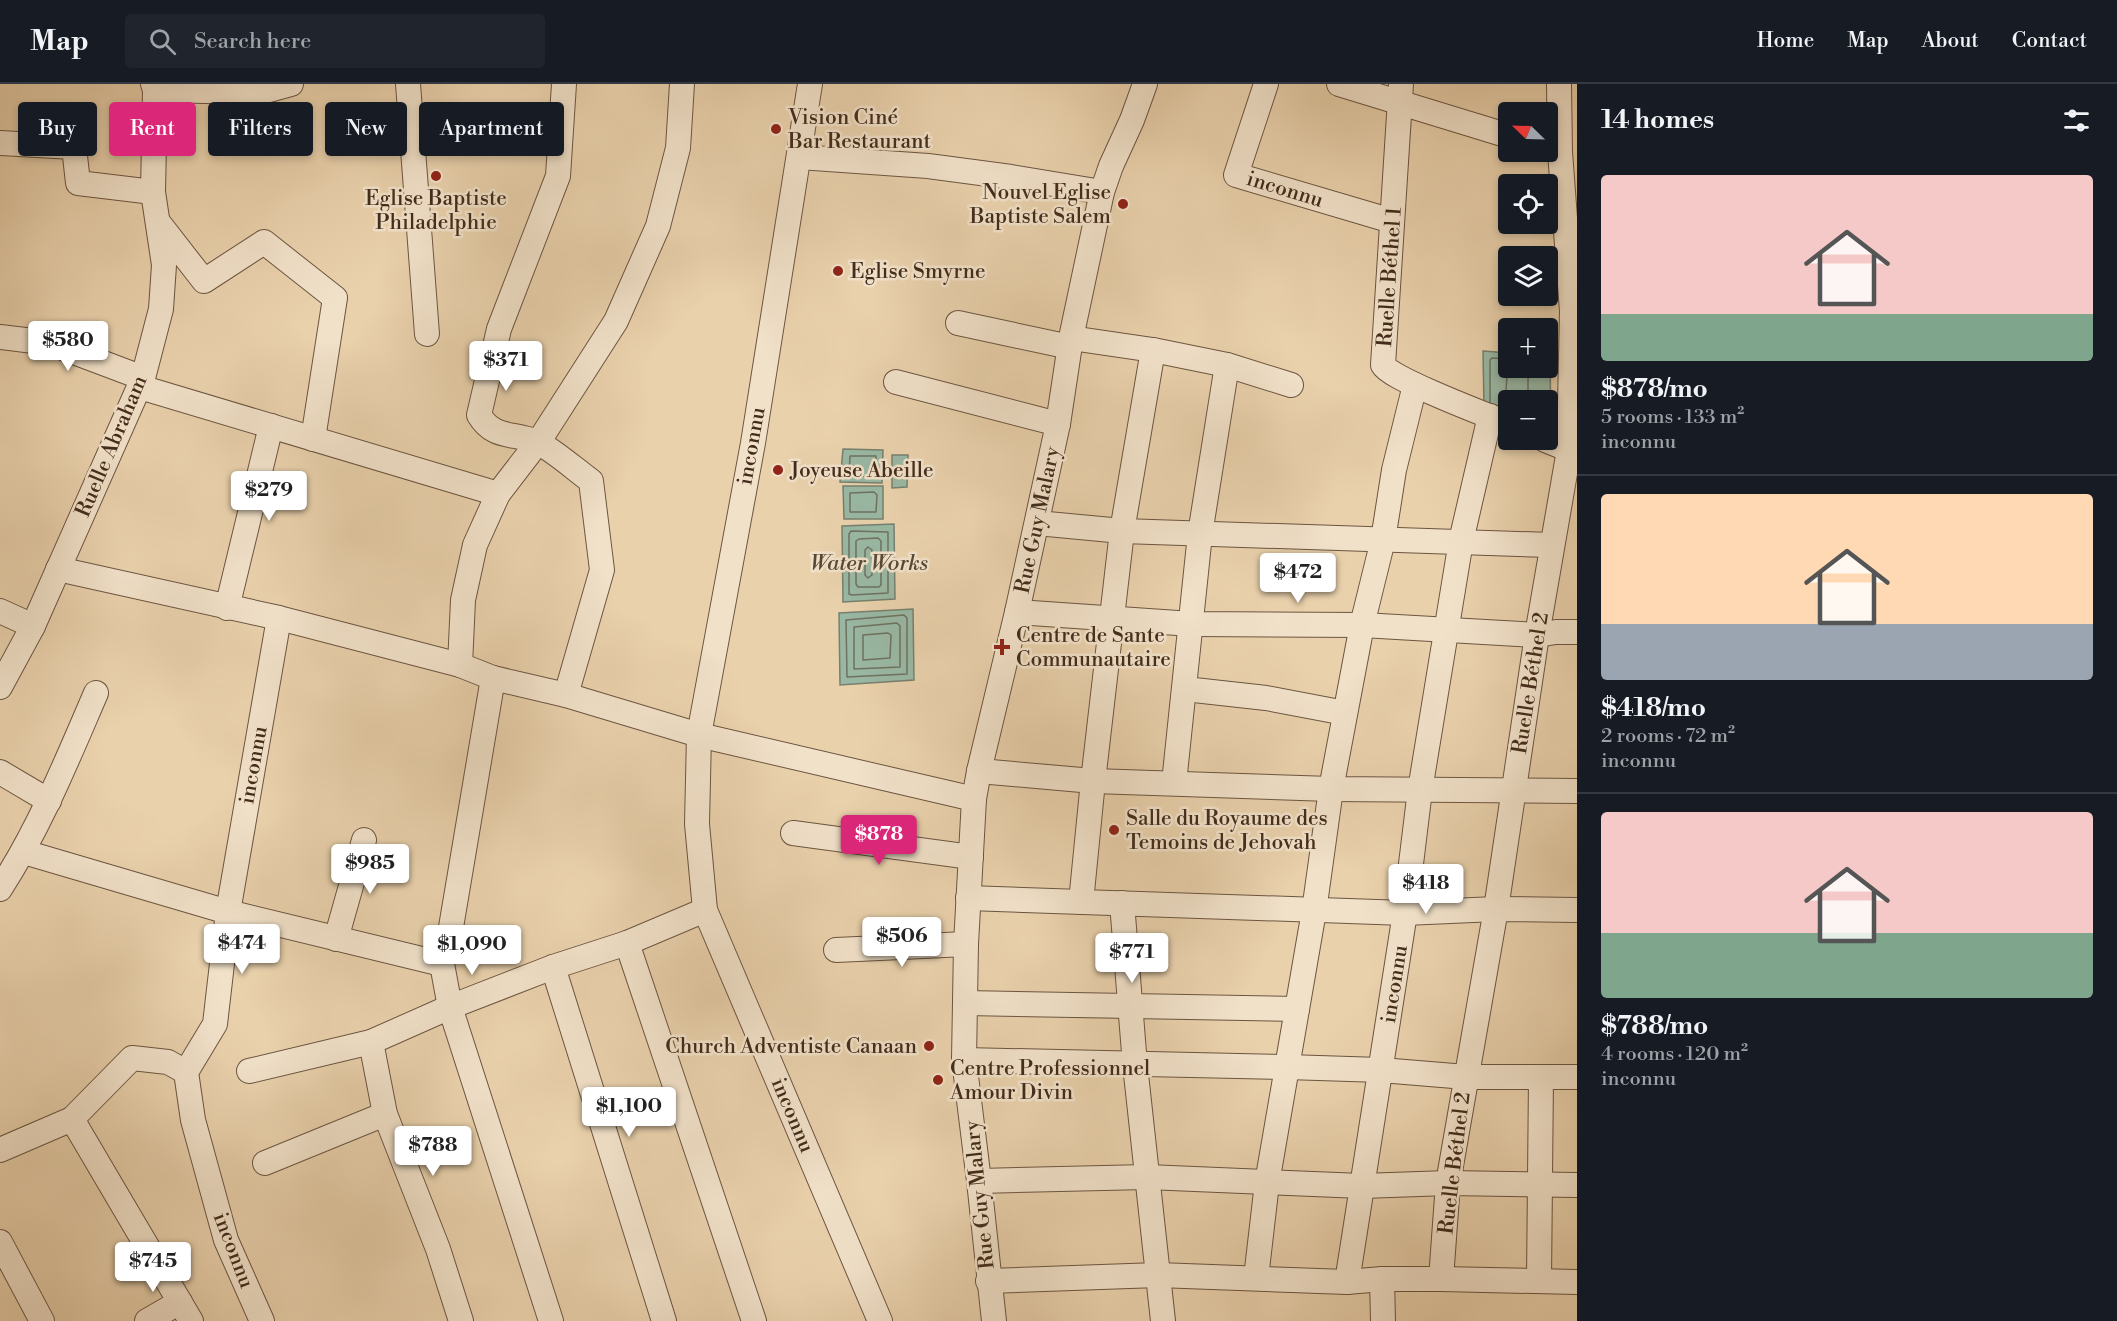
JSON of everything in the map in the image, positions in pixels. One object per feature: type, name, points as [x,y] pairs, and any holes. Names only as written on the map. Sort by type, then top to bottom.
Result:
[{"type":"street","points":[[154,87],[262,92],[291,84]]},
{"type":"street","points":[[408,84],[428,334]]},
{"type":"street","points":[[564,84],[558,176],[499,329],[478,415],[485,425],[496,432],[537,442],[591,481],[602,570],[566,695]]},
{"type":"street","points":[[460,664],[463,600],[475,544],[498,494],[537,442],[616,321],[658,226],[678,148],[682,84]]},
{"type":"street","name":"inconnu","points":[[810,84],[753,443],[699,735],[697,824],[705,910],[879,1321]]},
{"type":"street","name":"Rue Guy Malary","points":[[994,1321],[988,1281],[980,1181],[964,1060],[966,944],[974,799],[1058,424],[1071,343],[1102,192],[1145,84]]},
{"type":"street","name":"inconnu","points":[[1266,84],[1236,175],[1392,221]]},
{"type":"street","points":[[1339,84],[1401,93],[1498,132]]},
{"type":"street","name":"Ruelle Béthel 2","points":[[1441,1279],[1448,1183],[1496,909],[1551,545],[1573,451],[1572,311],[1558,84]]},
{"type":"street","name":"Ruelle Abraham","points":[[0,687],[33,626],[142,382],[160,309],[164,265],[153,192],[154,87]]},
{"type":"street","name":"Ruelle Béthel 1","points":[[1401,93],[1383,365],[1388,371],[1415,385],[1498,420]]},
{"type":"street","points":[[0,143],[74,147],[78,183],[153,192]]},
{"type":"street","points":[[799,157],[928,166],[1102,192]]},
{"type":"street","points":[[158,222],[204,281],[264,242],[335,298],[313,439]]},
{"type":"street","points":[[958,323],[1071,343],[1153,350],[1227,364],[1291,385]]},
{"type":"street","points":[[0,337],[50,343],[142,382],[271,426],[498,494]]},
{"type":"street","points":[[1081,902],[1122,531],[1153,350]]},
{"type":"street","points":[[1174,783],[1200,534],[1227,364]]},
{"type":"street","points":[[896,382],[1058,424]]},
{"type":"street","points":[[1256,1278],[1267,1183],[1314,910],[1331,789],[1362,625],[1383,540],[1394,470],[1415,385]]},
{"type":"street","name":"inconnu","points":[[1347,1282],[1405,913],[1420,790],[1461,541],[1498,423]]},
{"type":"street","points":[[227,608],[271,426]]},
{"type":"street","points":[[1558,445],[1573,451]]},
{"type":"street","points":[[1037,523],[1122,531],[1551,545]]},
{"type":"street","points":[[58,569],[279,618],[460,664],[493,678],[566,695],[699,735],[974,799]]},
{"type":"street","points":[[0,611],[33,626]]},
{"type":"street","points":[[1017,612],[1192,624],[1362,625],[1537,635],[1577,632]]},
{"type":"street","name":"inconnu","points":[[262,1321],[226,1240],[193,1120],[186,1072],[215,1024],[228,912],[279,618]]},
{"type":"street","points":[[493,678],[448,945],[442,964],[450,1007],[551,1321]]},
{"type":"street","points":[[1185,689],[1266,698],[1345,713]]},
{"type":"street","points":[[0,890],[24,852],[49,801],[96,693]]},
{"type":"street","points":[[979,771],[1093,781],[1331,789],[1577,791]]},
{"type":"street","points":[[0,772],[49,801]]},
{"type":"street","points":[[793,833],[971,857]]},
{"type":"street","points":[[336,939],[364,840]]},
{"type":"street","points":[[24,852],[228,912],[442,964]]},
{"type":"street","points":[[969,898],[1405,913],[1496,909],[1577,910]]},
{"type":"street","points":[[1122,903],[1135,1065],[1163,1321]]},
{"type":"street","points":[[249,1071],[371,1042],[450,1007],[553,967],[627,943],[705,910]]},
{"type":"street","points":[[627,943],[754,1321]]},
{"type":"street","points":[[836,950],[966,944]]},
{"type":"street","points":[[553,967],[664,1321]]},
{"type":"street","points":[[965,1003],[1297,1009]]},
{"type":"street","points":[[371,1042],[386,1114],[438,1249],[461,1321]]},
{"type":"street","points":[[0,1150],[72,1119],[132,1058],[168,1062],[186,1072]]},
{"type":"street","points":[[964,1060],[1381,1070],[1466,1077],[1577,1077]]},
{"type":"street","points":[[1539,1281],[1541,1077]]},
{"type":"street","points":[[265,1163],[386,1114]]},
{"type":"street","points":[[72,1119],[186,1312],[147,1321]]},
{"type":"street","points":[[980,1181],[1147,1177],[1362,1186],[1448,1183],[1577,1185]]},
{"type":"street","points":[[0,1242],[42,1321]]},
{"type":"street","points":[[988,1281],[1158,1275],[1347,1282],[1382,1279],[1577,1282]]},
{"type":"street","points":[[1382,1279],[1383,1321]]},
{"type":"water","points":[[1483,351],[1498,352],[1498,378],[1550,378],[1550,390],[1498,390],[1498,413],[1484,408]]},
{"type":"water","points":[[843,449],[883,450],[882,483],[840,482]]},
{"type":"water","points":[[892,455],[908,455],[907,487],[892,488]]},
{"type":"water","points":[[843,486],[883,486],[883,519],[844,519]]},
{"type":"water","name":"Water Works","points":[[894,524],[895,599],[843,602],[842,526]]},
{"type":"water","points":[[913,609],[914,680],[840,685],[839,613]]},
{"type":"place","name":"Vision Ciné Bar Restaurant","points":[[776,129]]},
{"type":"place","name":"Eglise Baptiste Philadelphie","points":[[436,176]]},
{"type":"place","name":"Nouvel Eglise Baptiste Salem","points":[[1123,204]]},
{"type":"place","name":"Eglise Smyrne","points":[[838,271]]},
{"type":"place","name":"Joyeuse Abeille","points":[[778,470]]},
{"type":"place","name":"Centre de Sante Communautaire","points":[[1002,647]]},
{"type":"place","name":"Salle du Royaume des Temoins de Jehovah","points":[[1114,830]]},
{"type":"place","name":"Church Adventiste Canaan","points":[[929,1046]]},
{"type":"place","name":"Centre Professionnel Amour Divin","points":[[938,1080]]}]
